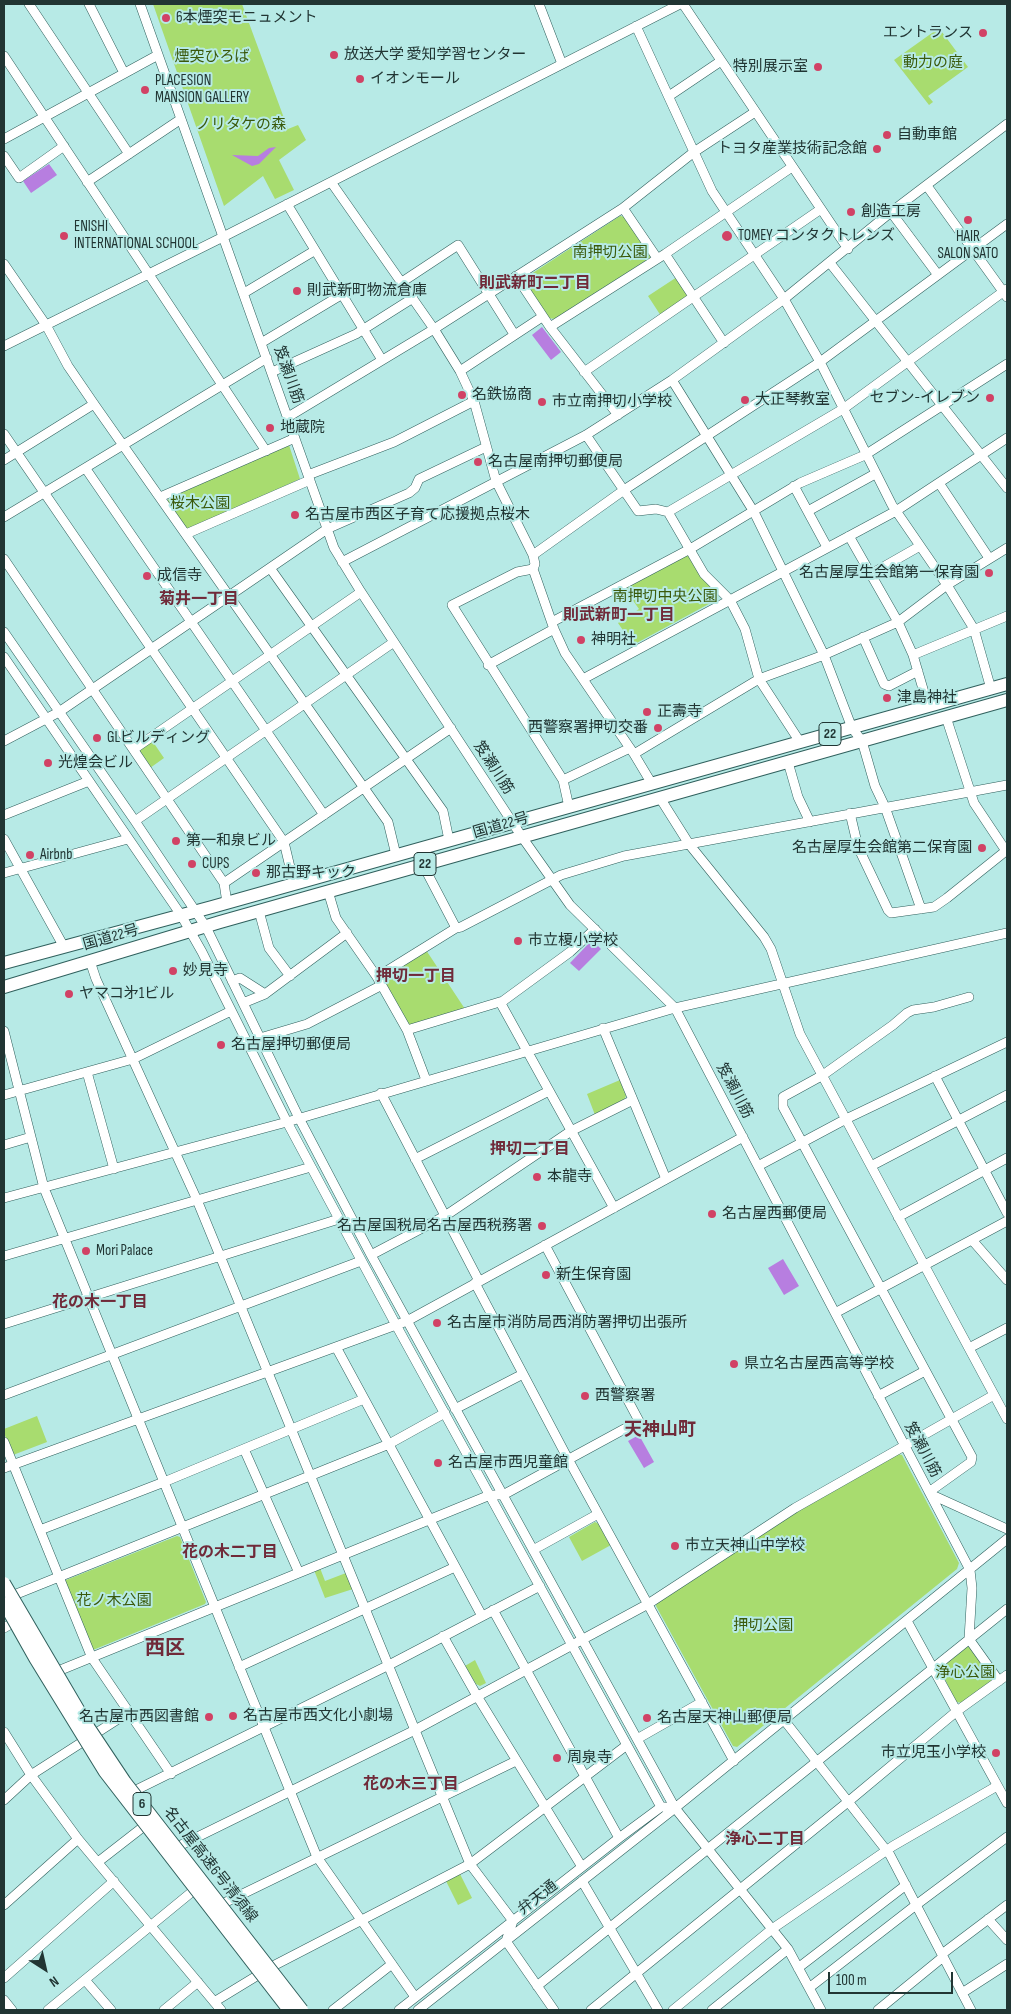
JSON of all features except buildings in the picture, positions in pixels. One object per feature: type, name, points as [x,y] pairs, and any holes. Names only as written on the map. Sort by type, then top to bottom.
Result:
[{"type":"highway","name":"国道22号","points":[[4,964],[1007,684]]},
{"type":"highway","name":"国道22号","points":[[4,987],[328,891],[1007,700]]},
{"type":"highway","name":"名古屋高速6号清須線","points":[[4,1583],[89,1728],[125,1782],[302,2010]]},
{"type":"highway","name":"名古屋高速6号清須線","points":[[9,1599],[34,1658],[105,1772],[290,2010]]},
{"type":"street","points":[[29,4],[129,154]]},
{"type":"street","points":[[89,4],[124,73]]},
{"type":"street","name":"笈瀬川筋","points":[[140,4],[327,529],[342,562],[522,836],[570,905],[675,1008],[970,1570]]},
{"type":"street","points":[[539,4],[562,64]]},
{"type":"street","points":[[4,346],[682,4],[848,249]]},
{"type":"street","points":[[636,26],[712,191],[784,299],[820,362],[875,474],[896,511],[947,586],[974,630],[991,689]]},
{"type":"street","points":[[4,139],[158,55]]},
{"type":"street","points":[[4,56],[266,452]]},
{"type":"street","points":[[669,96],[721,60]]},
{"type":"street","points":[[288,417],[434,329],[624,208],[694,152],[755,112]]},
{"type":"street","points":[[87,182],[181,119]]},
{"type":"street","points":[[342,562],[586,434],[672,380],[784,299],[848,249],[891,212],[1007,124]]},
{"type":"street","points":[[4,156],[19,178],[64,146]]},
{"type":"street","points":[[550,328],[727,213],[792,167]]},
{"type":"street","points":[[331,182],[413,298],[460,371],[474,401],[496,481],[533,555],[535,564],[533,569],[553,626],[565,653],[632,751],[652,784]]},
{"type":"street","points":[[668,512],[843,408],[1006,293],[927,186]]},
{"type":"street","points":[[287,204],[382,360]]},
{"type":"street","points":[[624,208],[692,297],[724,343]]},
{"type":"street","points":[[584,372],[820,209]]},
{"type":"street","points":[[891,212],[938,275]]},
{"type":"street","points":[[533,555],[624,490],[820,362],[1007,224]]},
{"type":"street","points":[[402,282],[458,245],[514,334]]},
{"type":"street","points":[[244,293],[314,251]]},
{"type":"street","points":[[830,263],[1007,488]]},
{"type":"street","points":[[4,264],[46,326],[68,366],[94,404],[388,822],[396,855]]},
{"type":"street","points":[[516,276],[550,328],[618,415]]},
{"type":"street","points":[[261,343],[341,295]]},
{"type":"street","points":[[272,372],[362,330],[413,298]]},
{"type":"street","points":[[460,371],[542,317]]},
{"type":"street","points":[[4,517],[45,494],[267,358]]},
{"type":"street","points":[[488,665],[754,512],[794,486],[866,455],[1007,364]]},
{"type":"street","points":[[672,380],[754,512],[824,656],[852,728],[862,741],[875,786],[885,807],[921,909]]},
{"type":"street","points":[[186,534],[309,477],[394,442],[474,401]]},
{"type":"street","points":[[4,460],[94,404]]},
{"type":"street","points":[[4,434],[284,842],[294,884]]},
{"type":"street","points":[[586,434],[638,511],[656,509],[668,512],[704,574],[730,600],[746,629],[759,679],[800,742]]},
{"type":"street","points":[[160,497],[296,438]]},
{"type":"street","points":[[584,679],[896,511],[1007,438]]},
{"type":"street","points":[[4,742],[59,712],[327,529],[409,493],[419,479],[486,447]]},
{"type":"street","points":[[86,469],[324,815]]},
{"type":"street","points":[[808,511],[875,474]]},
{"type":"street","points":[[939,483],[989,558]]},
{"type":"street","points":[[794,486],[827,547]]},
{"type":"street","points":[[849,536],[898,622],[913,655],[928,706]]},
{"type":"street","points":[[870,574],[920,546]]},
{"type":"street","points":[[563,780],[632,751],[759,679],[824,656],[898,622],[947,586],[1007,548]]},
{"type":"street","points":[[4,559],[224,883],[227,903]]},
{"type":"street","points":[[270,568],[443,811],[449,840]]},
{"type":"street","points":[[533,569],[517,572],[452,605],[488,665],[563,780],[569,806]]},
{"type":"street","points":[[134,749],[361,592]]},
{"type":"street","points":[[913,655],[1007,616]]},
{"type":"street","points":[[4,632],[206,927],[299,1118],[371,1255],[675,1808],[788,1949],[821,2010]]},
{"type":"street","points":[[864,637],[884,684],[889,686],[918,671]]},
{"type":"street","points":[[135,821],[394,642]]},
{"type":"street","points":[[4,657],[181,915],[287,1122],[396,1325],[661,1807]]},
{"type":"street","points":[[850,813],[858,847],[888,910],[896,913],[934,907],[1007,851],[979,812],[970,792],[946,717]]},
{"type":"street","points":[[224,883],[451,728]]},
{"type":"street","points":[[788,762],[798,797],[810,822]]},
{"type":"street","points":[[4,815],[89,781]]},
{"type":"street","points":[[260,1038],[307,1024],[379,981],[456,928],[552,879],[624,856],[850,813],[1007,786]]},
{"type":"street","points":[[660,798],[689,844],[764,937],[771,949],[800,1034],[1007,1419]]},
{"type":"street","points":[[4,873],[128,839]]},
{"type":"street","points":[[4,840],[64,947]]},
{"type":"street","points":[[422,865],[456,928]]},
{"type":"street","points":[[328,891],[336,918],[379,981],[407,1030],[426,1080]]},
{"type":"street","points":[[259,911],[269,948],[290,976]]},
{"type":"street","points":[[407,1030],[500,1002],[570,952],[595,929]]},
{"type":"street","points":[[4,1198],[287,1122],[675,1008],[1007,933]]},
{"type":"street","points":[[243,1003],[266,994],[346,934]]},
{"type":"street","points":[[90,961],[96,979],[197,1200],[470,1864],[513,1920]]},
{"type":"street","points":[[232,981],[240,978],[266,994]]},
{"type":"street","points":[[969,997],[907,1013],[823,1075],[783,1096],[783,1107],[950,1420],[972,1457],[971,1462],[929,1493],[1007,1529]]},
{"type":"street","points":[[500,1002],[614,1208]]},
{"type":"street","points":[[4,1095],[133,1058],[231,1011]]},
{"type":"street","points":[[603,1028],[666,1179]]},
{"type":"street","points":[[4,1031],[44,1188],[317,1857],[415,1997]]},
{"type":"street","points":[[758,1166],[846,1119],[1007,1042]]},
{"type":"street","points":[[87,1072],[114,1169]]},
{"type":"street","points":[[935,1076],[1007,1212]]},
{"type":"street","points":[[415,1159],[550,1091]]},
{"type":"street","points":[[381,1094],[568,1459],[734,1760]]},
{"type":"street","points":[[871,1166],[1007,1095]]},
{"type":"street","points":[[371,1255],[445,1216],[571,1131],[633,1100]]},
{"type":"street","points":[[4,1145],[31,1137]]},
{"type":"street","points":[[8,1466],[407,1321],[743,1137]]},
{"type":"street","points":[[898,1217],[1007,1158]]},
{"type":"street","points":[[4,1256],[311,1167]]},
{"type":"street","points":[[4,1324],[339,1219]]},
{"type":"street","points":[[835,1313],[1007,1221]]},
{"type":"street","points":[[972,1240],[1007,1280]]},
{"type":"street","points":[[58,1672],[490,1495],[503,1495],[639,1421],[545,1245]]},
{"type":"street","points":[[4,1395],[362,1261]]},
{"type":"street","points":[[970,1348],[1007,1328]]},
{"type":"street","points":[[336,1347],[482,1616]]},
{"type":"street","points":[[878,1396],[925,1371]]},
{"type":"street","points":[[455,1409],[523,1374]]},
{"type":"street","points":[[178,1846],[415,1730],[648,1604],[795,1508],[994,1395]]},
{"type":"street","points":[[40,1530],[164,1482],[364,1399]]},
{"type":"street","points":[[9,1599],[59,1576],[389,1444],[445,1414]]},
{"type":"street","points":[[4,1442],[8,1466],[40,1530],[92,1658],[171,1774]]},
{"type":"street","points":[[244,1449],[299,1573]]},
{"type":"street","points":[[941,1516],[958,1506]]},
{"type":"street","points":[[533,1550],[598,1514]]},
{"type":"street","name":"弁天通","points":[[418,2010],[675,1808],[1007,1539]]},
{"type":"street","points":[[240,1667],[455,1567]]},
{"type":"street","points":[[970,1570],[972,1588],[969,1639],[999,1681]]},
{"type":"street","points":[[136,1790],[389,1665],[540,1586]]},
{"type":"street","points":[[537,1986],[1007,1609]]},
{"type":"street","points":[[493,1610],[619,1838]]},
{"type":"street","points":[[907,1621],[1007,1803]]},
{"type":"street","points":[[443,1636],[544,1808],[582,1867]]},
{"type":"street","points":[[591,2010],[849,1801],[956,1711],[1007,1675]]},
{"type":"street","points":[[637,1739],[702,1702]]},
{"type":"street","points":[[4,1800],[31,1775],[130,1712]]},
{"type":"street","points":[[784,1720],[887,1851],[971,2010]]},
{"type":"street","points":[[4,1732],[31,1775],[78,1839],[221,2010]]},
{"type":"street","points":[[214,2002],[273,1966],[470,1864],[627,1745]]},
{"type":"street","points":[[224,1903],[516,1761]]},
{"type":"street","points":[[673,2010],[772,1929],[887,1851],[998,1786]]},
{"type":"street","points":[[398,2010],[661,1807],[675,1808]]},
{"type":"street","points":[[98,1862],[143,1827]]},
{"type":"street","points":[[809,1988],[916,1904],[1007,1837]]},
{"type":"street","points":[[4,1905],[78,1839]]},
{"type":"street","points":[[4,1978],[114,1881]]},
{"type":"street","points":[[582,1881],[658,2010]]},
{"type":"street","points":[[798,1968],[906,1885]]},
{"type":"street","points":[[48,2010],[193,1891]]},
{"type":"street","points":[[878,2010],[1007,1905]]},
{"type":"street","points":[[988,1919],[1007,1940]]},
{"type":"street","points":[[513,1920],[506,1940],[554,2010]]},
{"type":"street","points":[[712,2010],[788,1949]]},
{"type":"street","points":[[333,2010],[392,1964]]},
{"type":"street","points":[[962,1993],[1007,1964]]},
{"type":"street","points":[[85,1980],[111,2010]]},
{"type":"street","points":[[164,2010],[198,1982]]},
{"type":"street","points":[[4,2000],[12,2010]]},
{"type":"street","points":[[724,2001],[729,2010]]},
{"type":"green space","name":"ノリタケの森","points":[[153,4],[242,4],[288,129],[298,125],[306,140],[279,160],[294,190],[275,199],[263,176],[224,206]]},
{"type":"green space","name":"動力の庭","points":[[939,28],[968,67],[928,96],[933,102],[929,105],[894,60]]},
{"type":"green space","name":"南押切公園","points":[[620,216],[626,217],[651,254],[650,258],[555,319],[548,318],[524,281],[525,278]]},
{"type":"green space","points":[[677,277],[688,294],[688,298],[661,316],[648,296]]},
{"type":"green space","name":"桜木公園","points":[[289,445],[300,479],[189,529],[185,528],[167,502],[169,498]]},
{"type":"green space","name":"南押切中央公園","points":[[687,555],[691,556],[719,592],[718,599],[633,645],[618,623],[639,609],[624,588]]},
{"type":"green space","points":[[151,739],[164,758],[150,768],[138,751]]},
{"type":"green space","points":[[426,950],[465,1009],[411,1025],[407,1024],[384,981],[384,976]]},
{"type":"green space","points":[[620,1080],[626,1096],[624,1100],[595,1115],[587,1094]]},
{"type":"green space","points":[[37,1416],[47,1442],[13,1455],[4,1429]]},
{"type":"green space","name":"押切公園","points":[[898,1454],[902,1455],[959,1563],[957,1569],[737,1747],[733,1746],[656,1606],[657,1602],[797,1511]]},
{"type":"green space","points":[[595,1522],[599,1524],[611,1545],[582,1561],[569,1537]]},
{"type":"green space","name":"花ノ木公園","points":[[177,1536],[180,1537],[206,1602],[205,1604],[93,1650],[64,1583],[66,1580]]},
{"type":"green space","points":[[320,1568],[325,1581],[346,1573],[353,1589],[325,1598],[314,1570]]},
{"type":"green space","name":"浄心公園","points":[[965,1647],[971,1647],[992,1677],[991,1682],[963,1703],[956,1702],[941,1671],[942,1664]]},
{"type":"green space","points":[[475,1660],[486,1683],[480,1686],[476,1684],[465,1666]]},
{"type":"green space","points":[[460,1874],[472,1898],[458,1905],[446,1881]]},
{"type":"shaded area","points":[[276,147],[259,164],[252,166],[232,155],[258,156],[269,148]]},
{"type":"shaded area","points":[[49,164],[57,175],[31,193],[23,181]]},
{"type":"shaded area","points":[[542,327],[561,352],[551,360],[532,335]]},
{"type":"shaded area","points":[[592,940],[601,949],[579,971],[570,963]]},
{"type":"shaded area","points":[[783,1259],[799,1286],[784,1295],[768,1268]]},
{"type":"shaded area","points":[[639,1435],[654,1462],[644,1468],[628,1441]]},
{"type":"place","name":"6本煙突モニュメント","points":[[166,18]]},
{"type":"place","name":"エントランス","points":[[983,33]]},
{"type":"place","name":"放送大学 愛知学習センター","points":[[334,55]]},
{"type":"place","name":"特別展示室","points":[[818,67]]},
{"type":"place","name":"イオンモール","points":[[360,79]]},
{"type":"place","name":"PLACESION MANSION GALLERY","points":[[145,90]]},
{"type":"place","name":"自動車館","points":[[887,135]]},
{"type":"place","name":"トヨタ産業技術記念館","points":[[877,149]]},
{"type":"place","name":"創造工房","points":[[851,212]]},
{"type":"place","name":"HAIR SALON SATO","points":[[968,220]]},
{"type":"place","name":"ENISHI INTERNATIONAL SCHOOL","points":[[64,236]]},
{"type":"place","name":"TOMEY コンタクトレンズ","points":[[727,236]]},
{"type":"place","name":"則武新町物流倉庫","points":[[297,291]]},
{"type":"place","name":"名鉄協商","points":[[462,395]]},
{"type":"place","name":"セブン-イレブン","points":[[990,398]]},
{"type":"place","name":"大正琴教室","points":[[745,400]]},
{"type":"place","name":"市立南押切小学校","points":[[542,402]]},
{"type":"place","name":"地蔵院","points":[[270,428]]},
{"type":"place","name":"名古屋南押切郵便局","points":[[478,462]]},
{"type":"place","name":"名古屋市西区子育て応援拠点桜木","points":[[295,515]]},
{"type":"place","name":"名古屋厚生会館第一保育園","points":[[989,573]]},
{"type":"place","name":"成信寺","points":[[147,576]]},
{"type":"place","name":"神明社","points":[[581,640]]},
{"type":"place","name":"津島神社","points":[[887,698]]},
{"type":"place","name":"正壽寺","points":[[647,712]]},
{"type":"place","name":"西警察署押切交番","points":[[658,728]]},
{"type":"place","name":"GLビルディング","points":[[97,738]]},
{"type":"place","name":"光煌会ビル","points":[[48,763]]},
{"type":"place","name":"第一和泉ビル","points":[[176,841]]},
{"type":"place","name":"名古屋厚生会館第二保育園","points":[[982,848]]},
{"type":"place","name":"Airbnb","points":[[30,855]]},
{"type":"place","name":"CUPS","points":[[192,864]]},
{"type":"place","name":"那古野キック","points":[[256,873]]},
{"type":"place","name":"市立榎小学校","points":[[518,941]]},
{"type":"place","name":"妙見寺","points":[[173,971]]},
{"type":"place","name":"ヤマコ㐧1ビル","points":[[69,994]]},
{"type":"place","name":"名古屋押切郵便局","points":[[221,1045]]},
{"type":"place","name":"本龍寺","points":[[537,1177]]},
{"type":"place","name":"名古屋西郵便局","points":[[712,1214]]},
{"type":"place","name":"名古屋国税局名古屋西税務署","points":[[542,1226]]},
{"type":"place","name":"Mori Palace","points":[[86,1251]]},
{"type":"place","name":"新生保育園","points":[[546,1275]]},
{"type":"place","name":"名古屋市消防局西消防署押切出張所","points":[[437,1323]]},
{"type":"place","name":"県立名古屋西高等学校","points":[[734,1364]]},
{"type":"place","name":"西警察署","points":[[585,1396]]},
{"type":"place","name":"名古屋市西児童館","points":[[438,1463]]},
{"type":"place","name":"市立天神山中学校","points":[[675,1546]]},
{"type":"place","name":"名古屋市西文化小劇場","points":[[233,1716]]},
{"type":"place","name":"名古屋市西図書館","points":[[209,1717]]},
{"type":"place","name":"名古屋天神山郵便局","points":[[647,1718]]},
{"type":"place","name":"市立児玉小学校","points":[[996,1753]]},
{"type":"place","name":"周泉寺","points":[[557,1758]]},
{"type":"district","name":"則武新町二丁目","points":[[535,284]]},
{"type":"district","name":"菊井一丁目","points":[[199,600]]},
{"type":"district","name":"則武新町一丁目","points":[[619,616]]},
{"type":"district","name":"押切一丁目","points":[[416,977]]},
{"type":"district","name":"押切二丁目","points":[[530,1150]]},
{"type":"district","name":"花の木一丁目","points":[[100,1303]]},
{"type":"district","name":"天神山町","points":[[660,1430]]},
{"type":"district","name":"花の木二丁目","points":[[230,1553]]},
{"type":"district","name":"西区","points":[[165,1649]]},
{"type":"district","name":"花の木三丁目","points":[[411,1785]]},
{"type":"district","name":"浄心二丁目","points":[[765,1840]]},
{"type":"park label","name":"煙突ひろば","points":[[212,57]]}]
